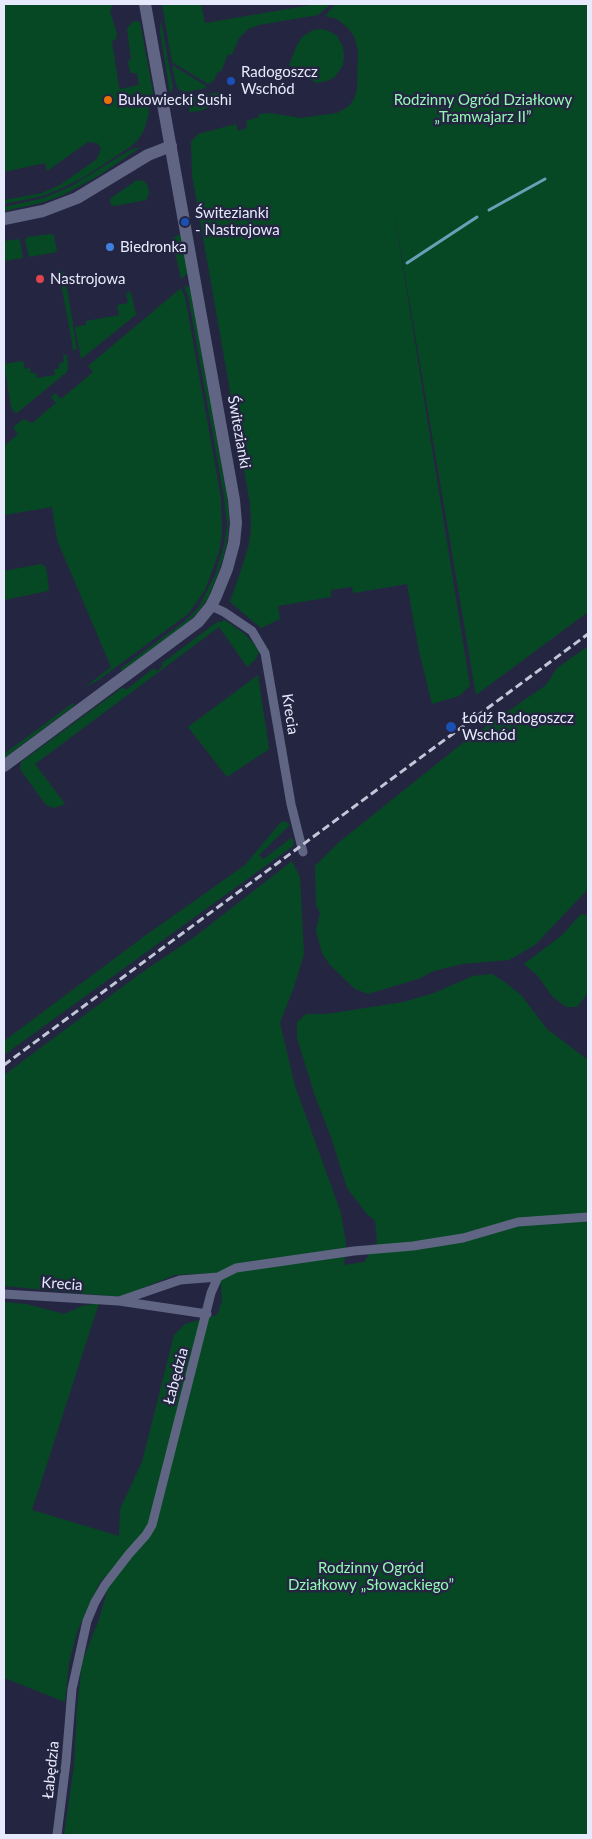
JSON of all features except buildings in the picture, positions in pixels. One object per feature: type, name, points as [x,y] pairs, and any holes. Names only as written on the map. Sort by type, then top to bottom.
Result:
[{"type":"street","name":"Świtezianki","points":[[4,766],[189,629],[202,617],[211,606],[224,578],[236,529],[235,507],[145,4]]},
{"type":"street","points":[[4,219],[43,211],[71,200],[100,185],[148,155],[171,146]]},
{"type":"street","name":"Krecia","points":[[211,606],[224,612],[252,631],[265,652],[291,804],[303,852]]},
{"type":"street","points":[[218,1277],[236,1268],[463,1238],[518,1222],[588,1217]]},
{"type":"street","name":"Krecia","points":[[119,1301],[180,1280],[218,1277]]},
{"type":"street","name":"Łabędzia","points":[[57,1835],[72,1689],[87,1621],[105,1585],[152,1525],[213,1285],[218,1277]]},
{"type":"street","name":"Krecia","points":[[4,1294],[119,1301],[207,1314]]},
{"type":"green space","points":[[4,4],[113,4],[110,11],[117,34],[116,39],[112,41],[119,88],[139,85],[137,73],[130,73],[128,62],[131,59],[127,29],[132,22],[137,21],[140,22],[154,98],[147,100],[149,113],[144,131],[130,147],[84,177],[62,188],[43,196],[4,204],[4,200],[42,193],[60,185],[97,159],[101,149],[97,143],[88,142],[47,171],[45,163],[4,172]]},
{"type":"green space","points":[[162,4],[201,4],[205,23],[317,4],[331,4],[318,15],[259,25],[248,29],[239,38],[232,55],[228,54],[221,72],[218,71],[214,80],[208,84],[172,62]]},
{"type":"green space","name":"Rodzinny Ogród Działkowy „Tramwajarz II”","points":[[336,4],[588,4],[588,612],[476,695],[391,192],[470,686],[459,696],[432,704],[419,651],[407,584],[353,593],[352,587],[331,590],[331,597],[278,606],[280,619],[261,628],[230,602],[249,544],[251,527],[250,504],[192,175],[191,142],[198,134],[236,124],[238,131],[247,128],[246,121],[259,117],[259,114],[270,113],[301,118],[337,113],[349,106],[357,90],[358,51],[354,36],[348,28],[337,19],[325,16]]},
{"type":"green space","points":[[161,20],[173,88],[170,93],[160,32]]},
{"type":"green space","points":[[321,29],[337,36],[343,47],[344,56],[343,65],[335,77],[316,83],[289,65],[302,37],[313,30]]},
{"type":"green space","points":[[172,65],[206,86],[206,88],[187,92],[179,90]]},
{"type":"green space","points":[[221,92],[209,107],[200,111],[189,112],[189,103],[193,97]]},
{"type":"green space","points":[[141,147],[98,176],[63,195],[41,203],[4,211],[4,207],[44,198],[70,187],[130,150]]},
{"type":"green space","points":[[137,180],[144,181],[148,186],[149,193],[146,200],[115,206],[111,205],[111,198]]},
{"type":"green space","points":[[181,234],[188,273],[181,279],[172,238]]},
{"type":"green space","points":[[54,235],[57,252],[29,257],[25,240],[27,237]]},
{"type":"green space","points":[[18,239],[23,258],[4,261],[4,241]]},
{"type":"green space","points":[[64,271],[77,349],[71,350],[73,348],[59,272]]},
{"type":"green space","points":[[184,286],[190,287],[227,496],[229,514],[228,535],[216,579],[208,598],[198,612],[187,623],[122,671],[120,669],[185,621],[198,608],[215,575],[224,545],[227,525],[224,497],[188,296]]},
{"type":"green space","points":[[181,288],[185,297],[221,498],[222,534],[219,552],[205,590],[188,614],[97,681],[85,687],[111,667],[57,540],[52,507],[4,515],[4,446],[18,434],[13,428],[23,419],[32,423],[56,403],[51,397],[55,393],[61,399],[93,372],[88,366]]},
{"type":"green space","points":[[131,292],[137,314],[81,359],[75,327],[86,325],[86,321],[119,315],[117,305],[128,303],[126,293]]},
{"type":"green space","points":[[63,355],[67,355],[67,372],[17,413],[13,411],[4,364],[23,361],[25,369],[30,368],[31,373],[36,373],[37,378],[55,375],[54,369],[59,369],[59,363],[64,362]]},
{"type":"green space","points":[[41,564],[46,567],[48,591],[4,600],[4,571]]},
{"type":"green space","points":[[223,619],[245,634],[254,644],[259,652],[256,659],[247,667],[219,627],[35,764],[65,804],[54,808],[46,805],[22,772],[20,768],[21,762],[123,687],[126,690],[154,668],[157,671],[163,666],[161,664],[217,622],[222,622]]},
{"type":"green space","points":[[588,646],[588,889],[535,945],[509,960],[462,964],[434,971],[418,979],[368,994],[355,989],[330,965],[322,953],[316,931],[320,913],[316,905],[315,866],[338,843],[464,742],[546,685],[557,668]]},
{"type":"green space","points":[[258,675],[269,749],[227,777],[188,727]]},
{"type":"green space","points":[[73,703],[74,706],[4,758],[4,754]]},
{"type":"green space","points":[[282,821],[290,825],[259,855],[263,859],[265,858],[291,838],[294,841],[293,846],[4,1055],[4,1041],[146,935],[245,865]]},
{"type":"green space","name":"Rodzinny Ogród Działkowy „Słowackiego”","points":[[292,861],[300,877],[304,954],[280,1023],[295,1086],[341,1213],[346,1244],[344,1265],[364,1262],[377,1242],[375,1221],[366,1213],[347,1188],[331,1137],[315,1096],[297,1038],[297,1022],[306,1014],[327,1014],[403,1002],[434,993],[473,976],[492,974],[521,995],[547,1029],[588,1060],[588,1835],[64,1835],[74,1766],[82,1662],[98,1622],[107,1592],[106,1575],[99,1584],[77,1632],[69,1663],[65,1702],[4,1678],[4,1302],[26,1304],[64,1314],[82,1306],[99,1303],[32,1510],[119,1536],[120,1509],[142,1462],[174,1335],[185,1324],[217,1315],[222,1301],[221,1285],[210,1273],[175,1275],[120,1297],[4,1286],[4,1075],[141,973],[193,938]]},
{"type":"green space","points":[[581,914],[588,916],[588,993],[577,1007],[566,1007],[552,996],[537,975],[524,964],[562,935]]},
{"type":"waterway","points":[[489,210],[545,179]]},
{"type":"waterway","points":[[407,263],[477,217]]},
{"type":"railway","points":[[4,1065],[588,634]]},
{"type":"place","name":"Radogoszcz Wschód","points":[[231,81]]},
{"type":"place","name":"Bukowiecki Sushi","points":[[108,100]]},
{"type":"place","name":"Świtezianki - Nastrojowa","points":[[185,222]]},
{"type":"place","name":"Biedronka","points":[[110,247]]},
{"type":"place","name":"Nastrojowa","points":[[40,279]]},
{"type":"place","name":"Łódź Radogoszcz Wschód","points":[[451,727]]}]
